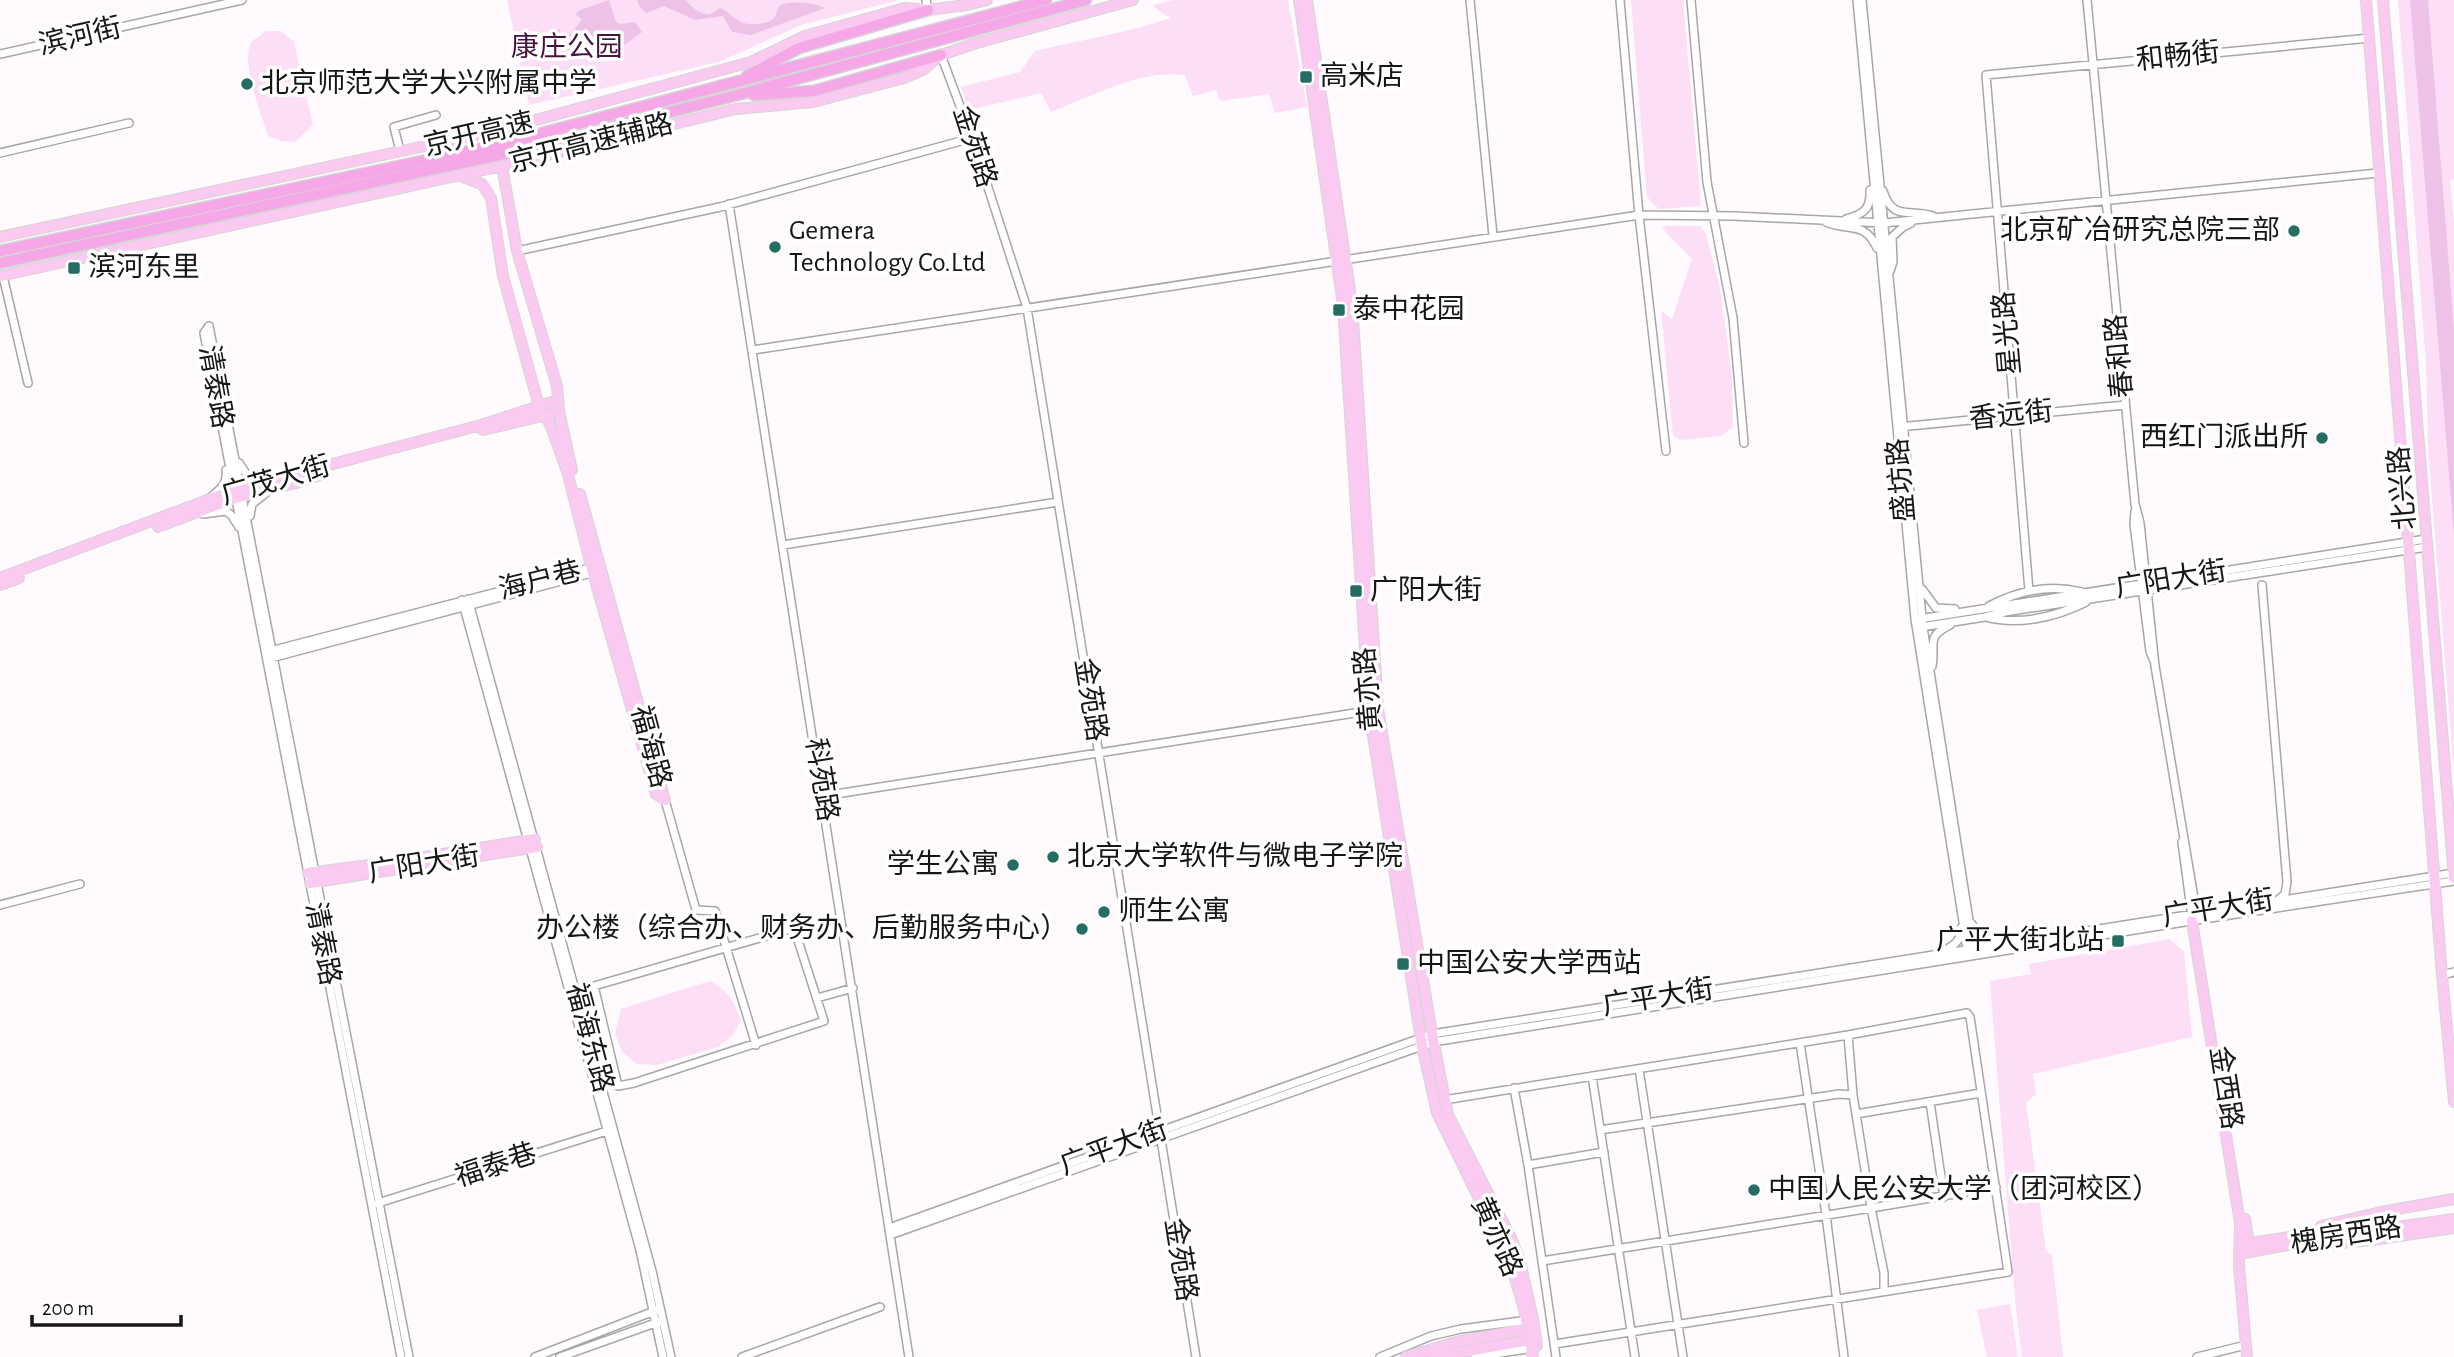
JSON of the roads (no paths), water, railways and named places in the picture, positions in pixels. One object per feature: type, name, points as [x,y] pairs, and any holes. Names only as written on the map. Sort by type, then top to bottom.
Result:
[{"type":"highway","name":"京开高速","points":[[730,91],[1046,0]]},
{"type":"highway","name":"京开高速","points":[[0,251],[17,254],[497,145],[730,91],[1086,0]]},
{"type":"highway","points":[[730,91],[799,48],[927,5]]},
{"type":"highway","points":[[730,91],[814,91],[941,55]]},
{"type":"highway","name":"京开高速","points":[[1,270],[17,254]]},
{"type":"main road","name":"京开高速辅路","points":[[0,237],[495,131],[718,72],[751,62],[812,34],[905,8],[967,5],[987,0]]},
{"type":"main road","name":"京开高速辅路","points":[[1,270],[458,176],[736,109],[813,102],[904,78],[923,70],[941,55],[973,44],[1133,0]]},
{"type":"main road","points":[[1293,0],[1302,16]]},
{"type":"main road","name":"黄亦路","points":[[1299,0],[1343,261]]},
{"type":"main road","name":"黄亦路","points":[[1307,0],[1343,261],[1373,710],[1437,1113],[1502,1241],[1518,1283],[1533,1339]]},
{"type":"main road","name":"北兴路","points":[[2366,0],[2434,879],[2454,1102]]},
{"type":"main road","name":"北兴路","points":[[2383,0],[2454,877]]},
{"type":"main road","name":"福海路","points":[[502,166],[517,251],[557,386],[558,406],[595,569]]},
{"type":"main road","points":[[2378,173],[2396,172]]},
{"type":"main road","name":"福海路","points":[[458,176],[482,184],[491,198],[503,276],[542,411],[550,424],[567,471],[665,800]]},
{"type":"main road","name":"广茂大街","points":[[0,578],[202,503],[558,406]]},
{"type":"main road","name":"广茂大街","points":[[0,586],[185,518],[238,493]]},
{"type":"main road","name":"广阳大街","points":[[313,877],[532,844]]},
{"type":"main road","name":"金西路","points":[[2194,916],[2243,1247],[2247,1357]]},
{"type":"main road","name":"黄亦路","points":[[1427,1040],[1457,1134],[1511,1238],[1524,1273],[1533,1339]]},
{"type":"main road","points":[[2301,1234],[2322,1226],[2381,1212],[2454,1199]]},
{"type":"main road","name":"槐房西路","points":[[2243,1247],[2281,1246],[2454,1213]]},
{"type":"main road","name":"槐房西路","points":[[2243,1247],[2301,1234],[2454,1219]]},
{"type":"main road","points":[[2281,1246],[2372,1240],[2454,1228]]},
{"type":"main road","points":[[1406,1357],[1465,1340],[1533,1339]]},
{"type":"main road","points":[[1434,1357],[1533,1339]]},
{"type":"street","name":"滨河街","points":[[0,54],[242,0]]},
{"type":"street","points":[[1470,0],[1493,236]]},
{"type":"street","points":[[1620,0],[1639,215],[1666,451]]},
{"type":"street","points":[[1691,0],[1707,182],[1733,318],[1744,443]]},
{"type":"street","name":"盛坊路","points":[[1860,0],[1872,165],[1889,275],[1919,623],[1959,899],[1971,953]]},
{"type":"street","name":"盛坊路","points":[[1860,0],[1880,182],[1881,260],[1919,583],[1919,623],[1930,674],[1968,916],[1971,953]]},
{"type":"street","name":"春和路","points":[[2087,0],[2135,504],[2134,524],[2145,588],[2150,651],[2155,666],[2194,916]]},
{"type":"street","name":"和畅街","points":[[1986,75],[2370,38]]},
{"type":"street","name":"金苑路","points":[[941,55],[972,138],[1027,308],[1196,1357]]},
{"type":"street","name":"星光路","points":[[1986,75],[2029,591]]},
{"type":"street","points":[[400,151],[394,127],[436,115]]},
{"type":"street","points":[[0,153],[129,123]]},
{"type":"street","points":[[517,251],[729,204],[972,138]]},
{"type":"street","points":[[1835,221],[1866,211],[1869,205],[1872,165]]},
{"type":"street","points":[[752,350],[1639,215],[1881,223],[2378,173]]},
{"type":"street","points":[[1880,182],[1892,208],[1899,213],[1924,213],[1937,218]]},
{"type":"street","name":"科苑路","points":[[729,204],[909,1357]]},
{"type":"street","points":[[1889,275],[1893,262],[1892,237],[1903,227],[1921,219]]},
{"type":"street","points":[[1823,220],[1837,227],[1863,230],[1876,245],[1881,260]]},
{"type":"street","points":[[1,270],[28,383]]},
{"type":"street","name":"清泰路","points":[[270,655],[241,532],[238,493],[235,454],[209,326],[204,333],[225,444],[238,493],[250,538],[313,877],[409,1357]]},
{"type":"street","name":"香远街","points":[[1900,427],[2125,405]]},
{"type":"street","points":[[202,503],[226,481],[225,444]]},
{"type":"street","points":[[235,454],[242,471],[249,478],[279,483]]},
{"type":"street","points":[[250,538],[252,503],[279,483]]},
{"type":"street","points":[[783,545],[1058,502]]},
{"type":"street","points":[[185,518],[226,511],[241,532]]},
{"type":"street","name":"广阳大街","points":[[1919,623],[1969,611],[2005,612],[2427,543]]},
{"type":"street","name":"海户巷","points":[[270,655],[595,569]]},
{"type":"street","points":[[1919,583],[1925,596],[1936,608],[1962,608],[1969,611]]},
{"type":"street","points":[[2262,585],[2287,882],[2285,894],[2279,899]]},
{"type":"street","points":[[1984,613],[2009,595],[2064,588],[2086,592]]},
{"type":"street","name":"广阳大街","points":[[1919,623],[1959,621],[1984,613],[2086,592],[2145,588]]},
{"type":"street","name":"福海东路","points":[[466,603],[671,1357]]},
{"type":"street","points":[[1930,674],[1934,636],[1939,630],[1959,621]]},
{"type":"street","points":[[823,796],[1373,710]]},
{"type":"street","points":[[665,800],[696,911],[715,911],[756,1045]]},
{"type":"street","name":"福海东路","points":[[532,844],[593,1053],[611,1130]]},
{"type":"street","name":"清泰路","points":[[313,877],[401,1357]]},
{"type":"street","name":"广平大街","points":[[1427,1040],[1971,953],[2303,895],[2454,877]]},
{"type":"street","name":"广平大街","points":[[890,1232],[1427,1040],[1933,955],[1971,953],[2010,943],[2434,879]]},
{"type":"street","points":[[2287,882],[2294,891],[2303,895]]},
{"type":"street","points":[[0,905],[80,884]]},
{"type":"street","points":[[1933,955],[1949,948],[1960,937],[1959,899]]},
{"type":"street","points":[[1968,916],[1984,940],[2010,943]]},
{"type":"street","points":[[794,928],[824,1021],[756,1045],[618,1086],[594,986],[727,947],[794,928]]},
{"type":"street","points":[[2442,975],[2454,972]]},
{"type":"street","points":[[817,998],[853,988]]},
{"type":"street","points":[[1444,1100],[1800,1043],[1967,1013],[1970,1017],[2008,1272],[1555,1344]]},
{"type":"street","points":[[1847,1035],[1853,1095],[1884,1273],[1884,1291]]},
{"type":"street","points":[[1800,1043],[1844,1357]]},
{"type":"street","points":[[593,1053],[610,1047]]},
{"type":"street","points":[[1639,1069],[1683,1357]]},
{"type":"street","points":[[1592,1076],[1635,1357]]},
{"type":"street","points":[[1514,1088],[1556,1357]]},
{"type":"street","points":[[1856,1114],[1982,1093]]},
{"type":"street","points":[[1600,1130],[1839,1094],[1853,1095]]},
{"type":"street","points":[[1930,1102],[1944,1196]]},
{"type":"street","name":"福泰巷","points":[[378,1203],[611,1130]]},
{"type":"street","points":[[1528,1165],[1604,1152]]},
{"type":"street","points":[[1542,1261],[1996,1188]]},
{"type":"street","points":[[742,1357],[880,1307]]},
{"type":"street","points":[[535,1357],[657,1310]]},
{"type":"street","points":[[560,1357],[660,1321]]},
{"type":"street","name":"福海东路","points":[[660,1321],[663,1357]]},
{"type":"street","points":[[1380,1357],[1431,1336],[1461,1329],[1533,1339]]},
{"type":"street","points":[[1431,1336],[1465,1340]]},
{"type":"street","points":[[1475,1357],[1533,1339]]},
{"type":"street","points":[[2197,1357],[2246,1345]]},
{"type":"place","name":"高米店","points":[[1306,77]]},
{"type":"place","name":"北京师范大学大兴附属中学","points":[[247,84]]},
{"type":"place","name":"北京矿冶研究总院三部","points":[[2294,231]]},
{"type":"place","name":"Gemera Technology Co.Ltd","points":[[775,247]]},
{"type":"place","name":"滨河东里","points":[[74,268]]},
{"type":"place","name":"泰中花园","points":[[1339,310]]},
{"type":"place","name":"西红门派出所","points":[[2322,438]]},
{"type":"place","name":"广阳大街","points":[[1356,591]]},
{"type":"place","name":"北京大学软件与微电子学院","points":[[1053,857]]},
{"type":"place","name":"学生公寓","points":[[1013,865]]},
{"type":"place","name":"师生公寓","points":[[1104,912]]},
{"type":"place","name":"办公楼（综合办、财务办、后勤服务中心）","points":[[1082,929]]},
{"type":"place","name":"广平大街北站","points":[[2118,941]]},
{"type":"place","name":"中国公安大学西站","points":[[1403,964]]},
{"type":"place","name":"中国人民公安大学（团河校区）","points":[[1754,1190]]},
{"type":"park label","name":"康庄公园","points":[[567,48]]}]
